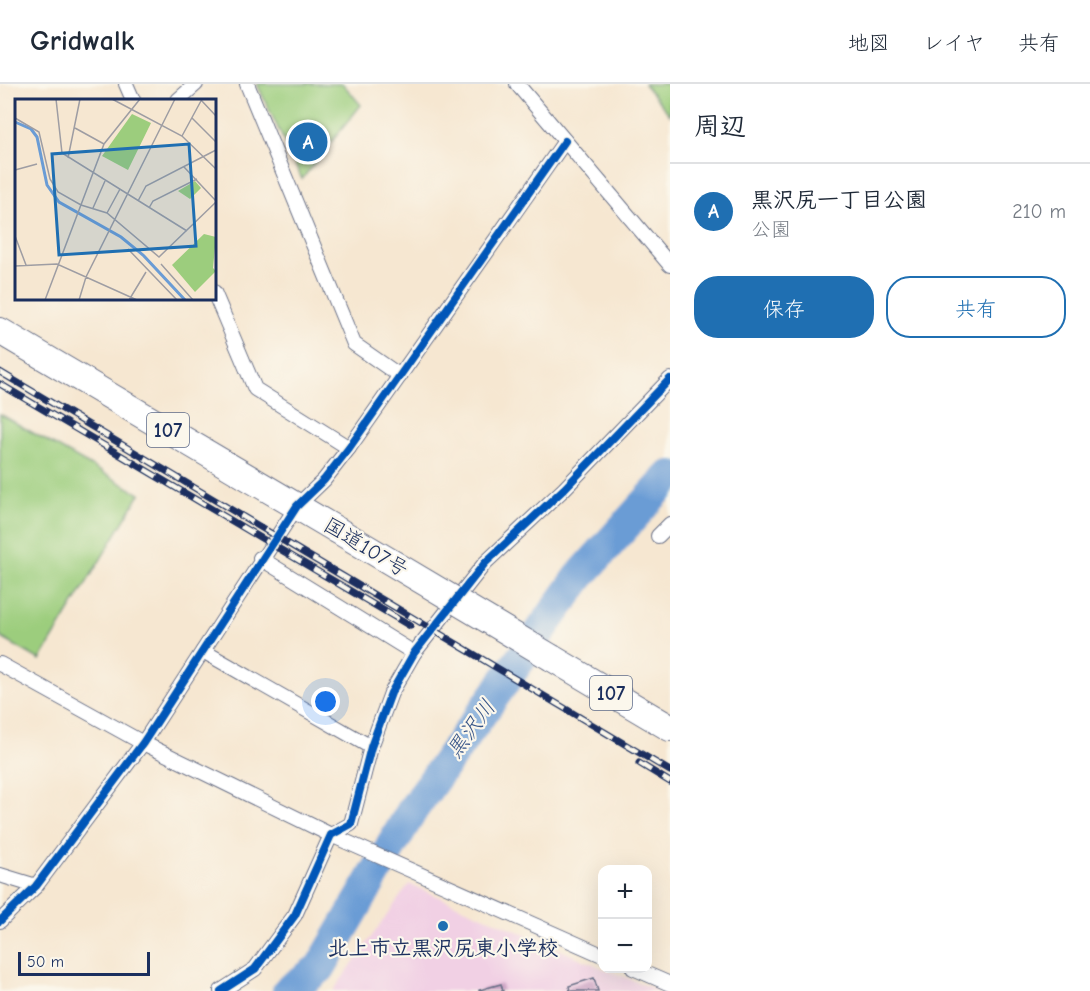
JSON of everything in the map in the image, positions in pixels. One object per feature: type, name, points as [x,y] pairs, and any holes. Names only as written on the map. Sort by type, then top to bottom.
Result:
[{"type":"highway","name":"国道107号","points":[[0,331],[670,728]]},
{"type":"street","points":[[126,84],[133,99]]},
{"type":"street","points":[[179,99],[196,84]]},
{"type":"street","points":[[247,84],[354,344],[400,376]]},
{"type":"street","points":[[517,84],[670,266]]},
{"type":"street","points":[[0,921],[36,886],[143,743],[260,558],[297,506],[324,480],[349,448],[565,141]]},
{"type":"street","points":[[216,297],[255,389],[349,448]]},
{"type":"street","points":[[221,991],[255,969],[295,915],[331,835],[351,824],[371,747],[391,693],[414,653],[485,563],[564,489],[670,379]]},
{"type":"street","points":[[658,536],[670,524]]},
{"type":"street","points":[[260,558],[414,653]]},
{"type":"street","points":[[203,651],[371,747]]},
{"type":"street","points":[[0,664],[143,743],[331,835],[598,953]]},
{"type":"street","points":[[0,875],[36,886]]},
{"type":"street","points":[[643,973],[670,984]]},
{"type":"shaded area","name":"北上市立黒沢尻東小学校","points":[[409,884],[598,966],[598,973],[614,973],[659,991],[333,991]]},
{"type":"green space","points":[[257,84],[343,84],[361,105],[302,179]]},
{"type":"green space","points":[[644,84],[670,84],[670,115]]},
{"type":"green space","points":[[0,414],[140,494],[40,660],[0,637]]},
{"type":"building","points":[[594,978],[598,991],[570,991],[569,986]]},
{"type":"building","points":[[501,984],[503,991],[479,991],[479,990]]},
{"type":"waterway","name":"黒沢川","points":[[288,991],[320,968],[413,809],[580,576],[670,476]]},
{"type":"railway","points":[[0,372],[670,771]]},
{"type":"railway","points":[[0,384],[410,626]]},
{"type":"railway","points":[[639,763],[670,782]]},
{"type":"cycle path","points":[[0,921],[36,886],[143,743],[297,506],[324,480],[349,448],[565,141]]},
{"type":"cycle path","points":[[221,991],[255,969],[295,915],[331,835],[351,824],[371,747],[391,693],[414,653],[485,563],[564,489],[670,379]]},
{"type":"place","name":"黒沢尻一丁目公園","points":[[308,142]]},
{"type":"place","name":"北上市立黒沢尻東小学校","points":[[443,926]]}]
